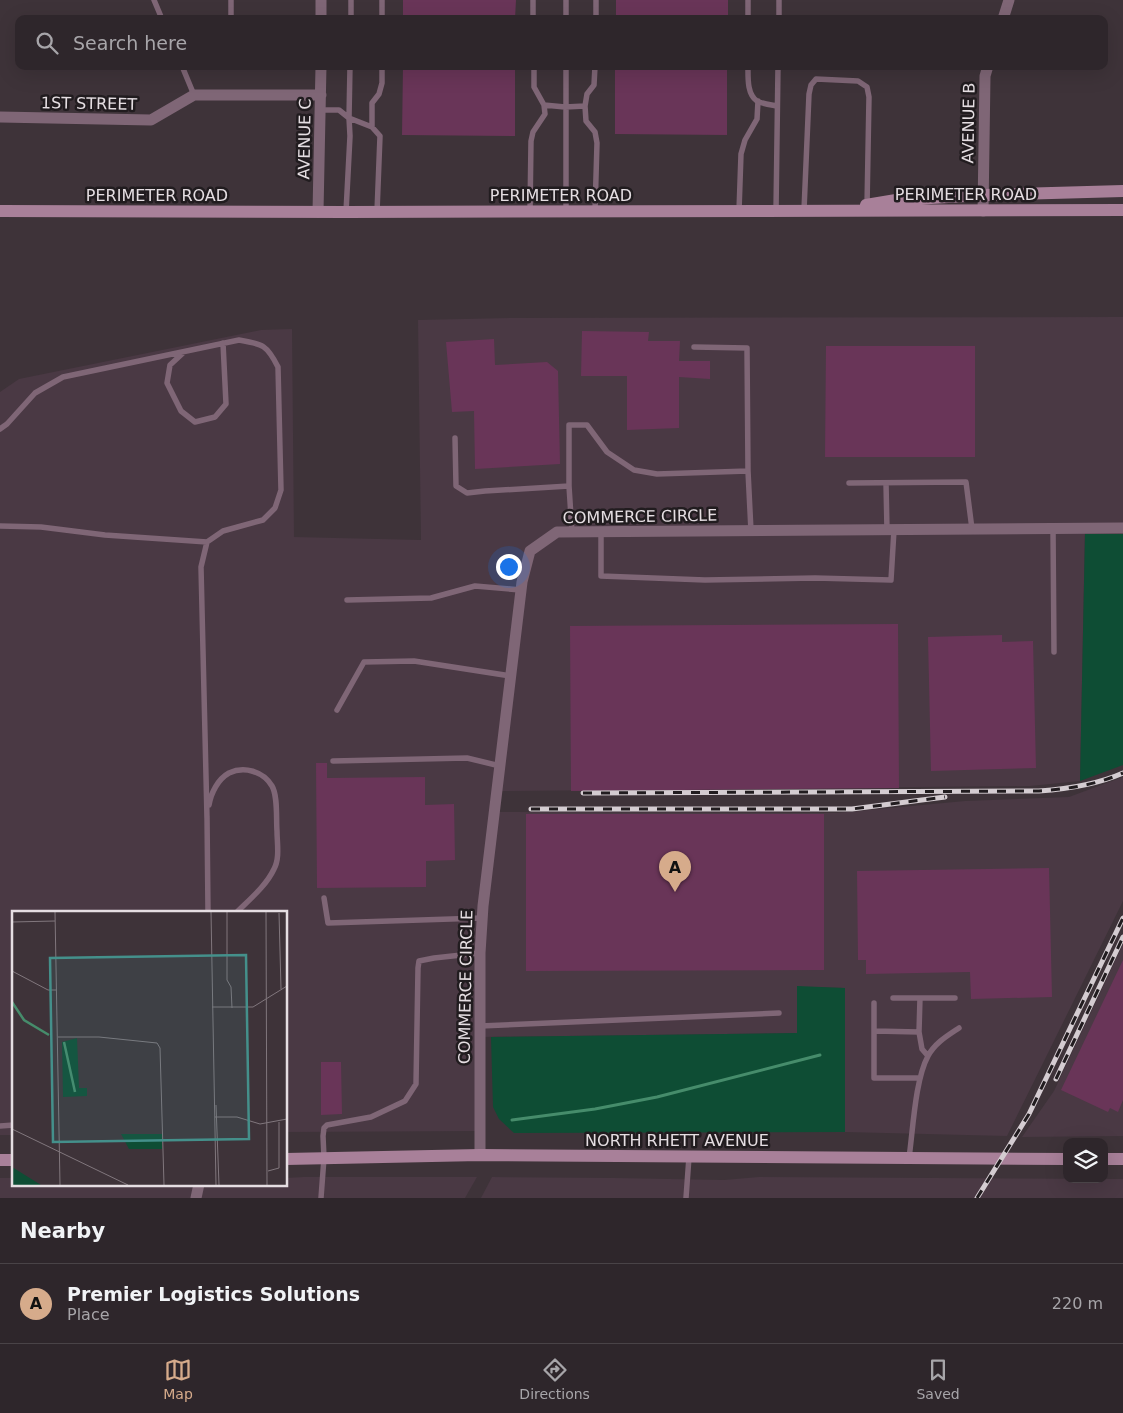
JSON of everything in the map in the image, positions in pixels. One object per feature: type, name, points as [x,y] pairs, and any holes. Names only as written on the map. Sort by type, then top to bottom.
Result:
[{"type":"street","points":[[321,0],[321,15]]},
{"type":"street","points":[[1004,15],[1009,0]]},
{"type":"street","name":"AVENUE C","points":[[318,212],[321,70]]},
{"type":"street","name":"AVENUE B","points":[[984,210],[987,70]]},
{"type":"street","name":"1ST STREET","points":[[0,117],[150,120],[194,95],[321,95]]},
{"type":"street","points":[[867,208],[896,200],[983,195],[1123,191]]},
{"type":"street","name":"PERIMETER ROAD","points":[[0,211],[595,212],[834,211],[867,208],[1123,210]]},
{"type":"street","name":"COMMERCE CIRCLE","points":[[480,1155],[480,953],[482,918],[521,590],[530,551],[558,532],[1123,528]]},
{"type":"street","name":"NORTH RHETT AVENUE","points":[[288,1159],[480,1155],[1063,1159]]},
{"type":"street","points":[[1108,1159],[1123,1159]]},
{"type":"lane","points":[[154,0],[160,15]]},
{"type":"lane","points":[[231,0],[231,15]]},
{"type":"lane","points":[[350,15],[351,0]]},
{"type":"lane","points":[[382,0],[382,15]]},
{"type":"lane","points":[[533,0],[533,15]]},
{"type":"lane","points":[[566,0],[566,15]]},
{"type":"lane","points":[[596,0],[596,15]]},
{"type":"lane","points":[[748,0],[748,15]]},
{"type":"lane","points":[[779,0],[779,15]]},
{"type":"lane","points":[[184,70],[194,95]]},
{"type":"lane","points":[[346,212],[350,136],[348,118],[350,70]]},
{"type":"lane","points":[[372,127],[372,103],[379,94],[382,83],[382,70]]},
{"type":"lane","points":[[530,212],[531,141],[533,132],[545,114],[544,105],[534,86],[534,70]]},
{"type":"lane","points":[[566,70],[566,212]]},
{"type":"lane","points":[[595,70],[594,85],[587,94],[585,106],[586,121],[596,132],[595,212]]},
{"type":"lane","points":[[748,70],[748,82],[751,93],[758,101],[778,106]]},
{"type":"lane","points":[[776,211],[778,70]]},
{"type":"lane","points":[[804,211],[810,94],[811,85],[816,79],[858,81],[867,86],[869,97],[867,208]]},
{"type":"lane","points":[[739,211],[741,154],[745,140],[757,119],[758,101]]},
{"type":"lane","points":[[544,105],[585,106]]},
{"type":"lane","points":[[320,110],[339,110],[348,118],[372,127],[380,136],[377,212]]},
{"type":"lane","points":[[0,429],[7,424],[35,393],[63,377],[239,340],[258,343],[270,352],[278,367],[282,490],[275,508],[262,520],[223,531],[207,542],[105,535],[41,527],[0,526]]},
{"type":"lane","points":[[184,352],[170,365],[167,383],[181,411],[196,422],[214,417],[226,404],[223,343]]},
{"type":"lane","points":[[694,347],[746,348],[751,531]]},
{"type":"lane","points":[[572,532],[569,486],[569,425],[587,425],[607,452],[634,470],[657,474],[748,471]]},
{"type":"lane","points":[[455,438],[456,486],[467,493],[569,486]]},
{"type":"lane","points":[[849,483],[966,482],[972,529]]},
{"type":"lane","points":[[601,532],[601,576],[706,580],[815,578],[891,580],[891,530],[886,483]]},
{"type":"lane","points":[[1053,529],[1054,652]]},
{"type":"lane","points":[[207,542],[201,567],[208,911]]},
{"type":"lane","points":[[347,600],[431,598],[475,586],[521,590]]},
{"type":"lane","points":[[337,710],[364,662],[414,661],[511,676]]},
{"type":"lane","points":[[333,761],[467,758],[500,766]]},
{"type":"lane","points":[[207,818],[210,799],[218,783],[228,774],[242,770],[255,771],[267,779],[274,788],[277,860],[274,869],[265,883],[238,911]]},
{"type":"lane","points":[[324,898],[328,923],[482,918]]},
{"type":"lane","points":[[321,1198],[324,1128],[327,1125],[371,1117],[405,1101],[416,1084],[419,961],[480,953]]},
{"type":"lane","points":[[893,998],[955,998]]},
{"type":"lane","points":[[920,998],[919,1032],[922,1049],[928,1056]]},
{"type":"lane","points":[[874,1004],[874,1078],[919,1078]]},
{"type":"lane","points":[[480,1026],[779,1013]]},
{"type":"lane","points":[[910,1158],[919,1078],[928,1056],[939,1041],[959,1028]]},
{"type":"lane","points":[[874,1031],[919,1032]]},
{"type":"lane","points":[[686,1198],[690,1157]]},
{"type":"shaded area","points":[[1123,317],[1123,528],[1085,529],[1080,781],[1030,786],[497,791],[495,812],[837,813],[965,801],[1069,797],[1123,777],[1123,901],[1007,1136],[845,1132],[845,988],[797,987],[797,1033],[480,1037],[480,1131],[288,1132],[288,911],[12,911],[12,1135],[0,1135],[0,392],[19,379],[261,330],[292,329],[294,537],[421,540],[418,320],[510,318]]},
{"type":"shaded area","points":[[1123,944],[1123,1136],[1022,1137],[1054,1091]]},
{"type":"shaded area","points":[[477,1177],[465,1198],[0,1198],[0,1178],[12,1178],[12,1186],[288,1186],[288,1178]]},
{"type":"shaded area","points":[[492,1177],[724,1180],[759,1177],[1063,1179],[1063,1183],[1108,1183],[1108,1179],[1123,1179],[1123,1198],[481,1198]]},
{"type":"green space","points":[[1085,534],[1123,534],[1123,765],[1080,781]]},
{"type":"green space","points":[[797,986],[845,988],[845,1132],[514,1133],[499,1119],[493,1107],[491,1037],[797,1033]]},
{"type":"building","points":[[403,0],[516,0],[515,15],[403,15]]},
{"type":"building","points":[[616,0],[728,0],[728,15],[616,15]]},
{"type":"building","points":[[403,70],[515,70],[515,136],[402,135]]},
{"type":"building","points":[[615,70],[727,70],[727,135],[615,134]]},
{"type":"building","points":[[582,331],[649,332],[648,341],[680,341],[679,361],[710,361],[710,379],[679,377],[679,428],[627,430],[627,376],[581,376]]},
{"type":"building","points":[[494,339],[495,365],[547,362],[558,371],[560,464],[475,469],[474,411],[452,412],[446,342]]},
{"type":"building","points":[[826,346],[975,346],[975,457],[825,457]]},
{"type":"building","points":[[898,624],[899,788],[571,791],[570,626]]},
{"type":"building","points":[[1002,635],[1002,642],[1033,641],[1036,768],[931,771],[928,637]]},
{"type":"building","points":[[316,763],[327,763],[327,778],[425,777],[425,805],[454,804],[455,860],[426,861],[426,887],[317,888]]},
{"type":"building","points":[[526,814],[824,814],[824,970],[526,971]]},
{"type":"building","points":[[1049,868],[1052,997],[971,999],[970,972],[866,974],[866,960],[858,960],[857,871]]},
{"type":"building","points":[[1123,960],[1123,1100],[1118,1112],[1110,1108],[1108,1112],[1061,1090]]},
{"type":"building","points":[[321,1062],[341,1062],[342,1114],[321,1115]]},
{"type":"waterway","points":[[512,1120],[595,1109],[657,1097],[820,1055]]},
{"type":"railway","points":[[583,793],[1039,791],[1081,786],[1123,773]]},
{"type":"railway","points":[[531,809],[852,809],[945,797]]},
{"type":"railway","points":[[977,1198],[1029,1114],[1123,918]]},
{"type":"railway","points":[[1056,1079],[1123,937]]},
{"type":"place","name":"Premier Logistics Solutions","points":[[675,892]]}]
